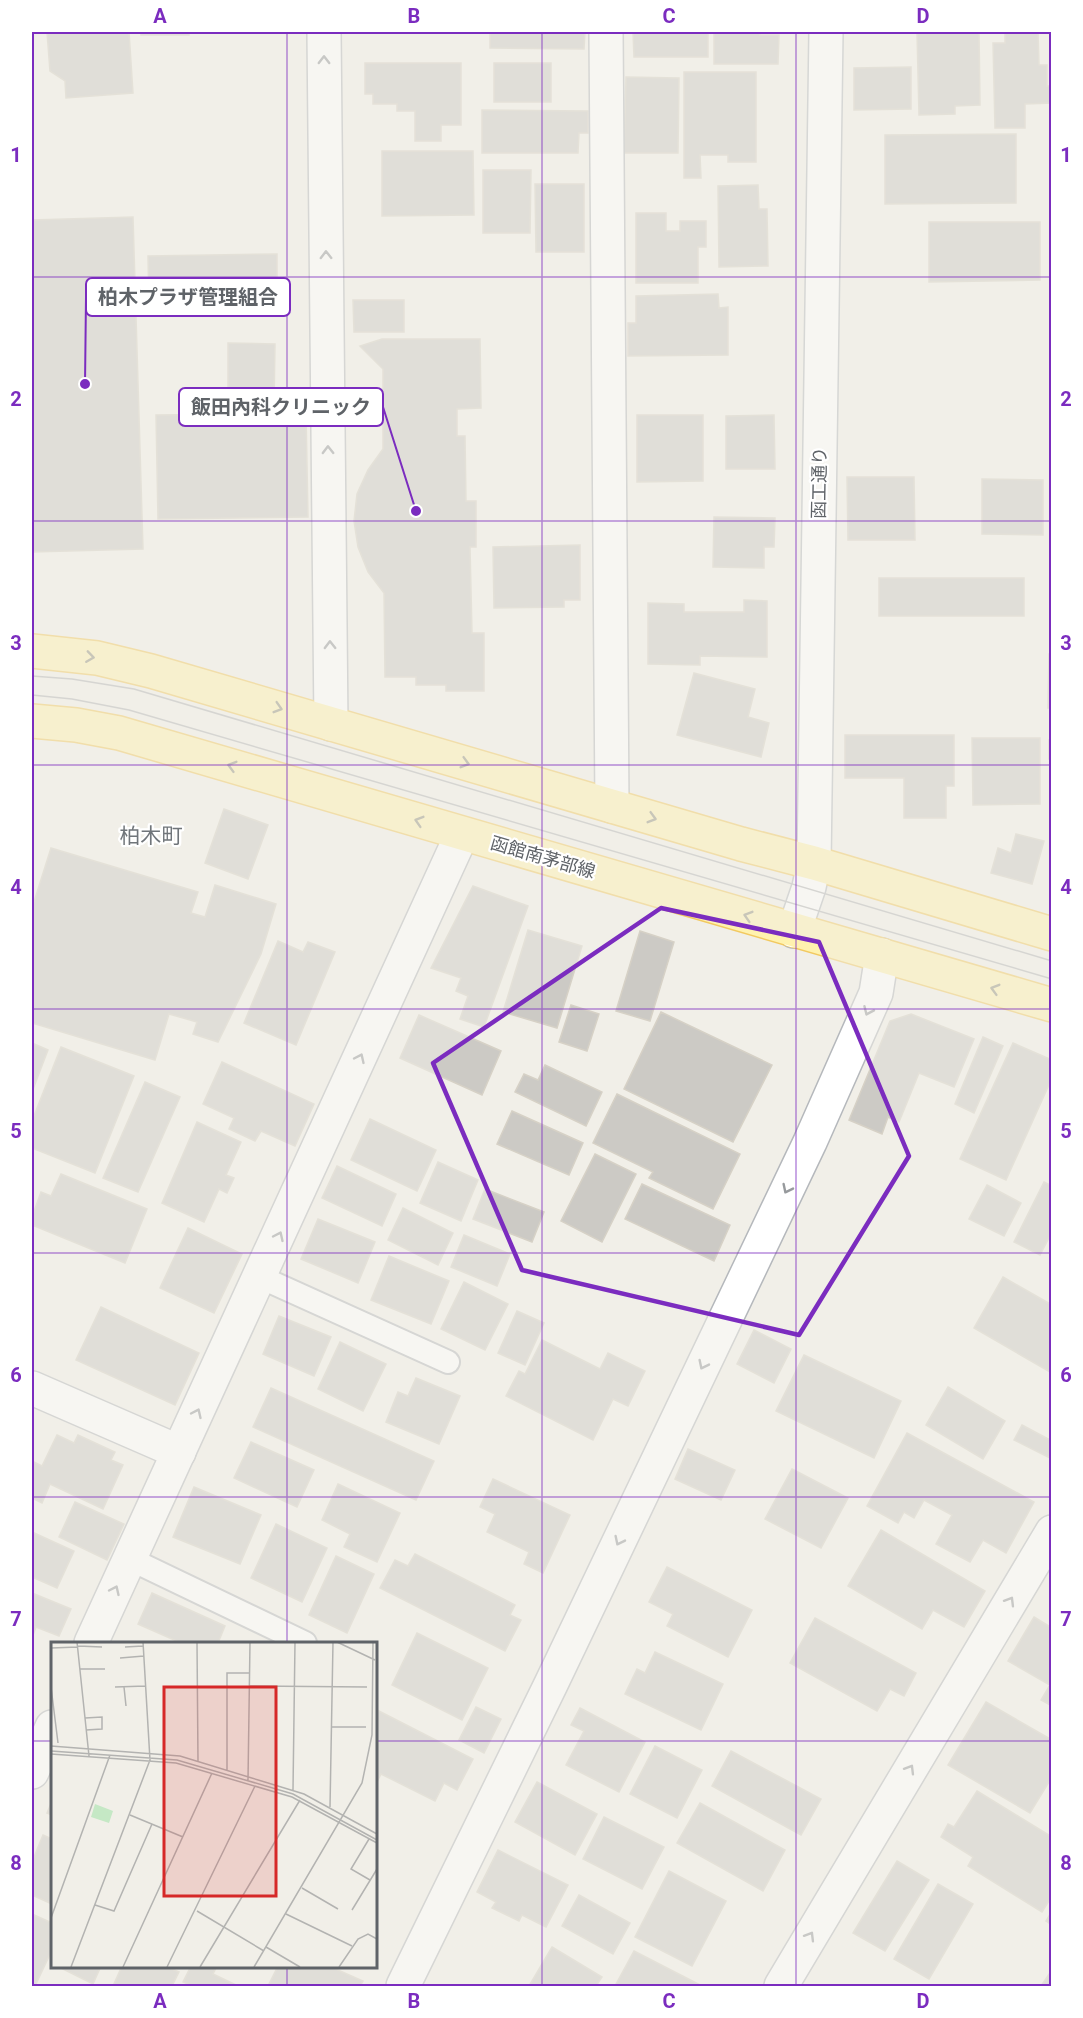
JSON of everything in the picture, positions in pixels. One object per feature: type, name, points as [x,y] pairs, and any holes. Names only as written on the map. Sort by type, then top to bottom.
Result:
[{"type":"main road","points":[[32,651],[97,658],[151,671],[1052,934]]},
{"type":"main road","name":"函館南茅部線","points":[[32,721],[76,725],[119,733],[1052,1005]]},
{"type":"street","points":[[324,32],[331,724]]},
{"type":"street","points":[[606,32],[612,806]]},
{"type":"street","name":"函工通り","points":[[794,931],[809,888],[814,863],[826,32]]},
{"type":"street","points":[[91,1642],[462,834]]},
{"type":"street","points":[[403,1986],[556,1674],[810,1142],[876,993],[882,955]]},
{"type":"street","points":[[32,1388],[179,1452]]},
{"type":"street","points":[[781,1986],[1052,1532]]},
{"type":"street","points":[[32,1772],[51,1729]]},
{"type":"lane","points":[[260,1277],[447,1362]]},
{"type":"lane","points":[[130,1559],[303,1642]]},
{"type":"highlighted area","points":[[661,908],[819,942],[909,1156],[799,1335],[522,1270],[433,1063]]},
{"type":"building","points":[[47,32],[129,32],[133,93],[66,98],[65,81],[50,71]]},
{"type":"building","points":[[141,32],[189,32],[189,35],[141,35]]},
{"type":"building","points":[[490,32],[585,32],[584,49],[490,48]]},
{"type":"building","points":[[633,32],[708,32],[708,57],[634,57]]},
{"type":"building","points":[[714,32],[760,32],[760,35],[779,35],[778,64],[714,64]]},
{"type":"building","points":[[917,32],[979,32],[980,105],[955,106],[955,114],[919,115]]},
{"type":"building","points":[[1005,32],[1038,32],[1039,65],[1047,65],[1047,86],[1052,86],[1052,103],[1025,104],[1025,128],[995,128],[993,43],[1005,43]]},
{"type":"building","points":[[365,63],[461,63],[461,125],[441,125],[441,141],[415,141],[415,111],[397,111],[397,104],[373,104],[373,94],[365,94]]},
{"type":"building","points":[[494,63],[551,63],[551,102],[494,102]]},
{"type":"building","points":[[911,67],[911,109],[854,110],[854,68]]},
{"type":"building","points":[[684,72],[756,72],[756,162],[728,162],[728,155],[700,155],[701,178],[684,178]]},
{"type":"building","points":[[626,77],[679,78],[678,153],[624,153]]},
{"type":"building","points":[[482,110],[588,111],[588,133],[579,133],[578,153],[482,153]]},
{"type":"building","points":[[1016,134],[1016,203],[885,204],[885,135]]},
{"type":"building","points":[[382,151],[473,151],[474,215],[382,216]]},
{"type":"building","points":[[483,170],[531,170],[530,233],[483,233]]},
{"type":"building","points":[[535,184],[584,184],[584,252],[536,252]]},
{"type":"building","points":[[758,185],[759,209],[767,209],[768,266],[719,267],[718,186]]},
{"type":"building","points":[[636,213],[666,213],[666,231],[680,231],[680,221],[706,221],[706,247],[698,247],[698,283],[636,283]]},
{"type":"building","points":[[133,217],[143,549],[32,552],[32,220]]},
{"type":"building","points":[[929,222],[1040,222],[1040,280],[929,282]]},
{"type":"building","points":[[277,254],[277,306],[149,307],[148,256]]},
{"type":"building","points":[[718,294],[719,308],[728,307],[728,355],[628,356],[628,323],[636,323],[636,296]]},
{"type":"building","points":[[353,300],[404,300],[404,332],[354,332]]},
{"type":"building","points":[[382,339],[480,339],[481,408],[457,409],[457,436],[465,436],[466,501],[476,501],[476,547],[470,547],[472,633],[484,633],[484,691],[446,691],[446,685],[416,685],[416,677],[385,677],[384,593],[368,572],[358,547],[354,521],[357,494],[368,470],[383,449],[383,369],[360,346]]},
{"type":"building","points":[[228,343],[275,344],[274,404],[228,403]]},
{"type":"building","points":[[306,413],[308,517],[158,519],[156,415]]},
{"type":"building","points":[[637,415],[703,415],[703,481],[637,482]]},
{"type":"building","points":[[774,415],[775,469],[726,469],[726,416]]},
{"type":"building","points":[[847,477],[914,477],[915,540],[848,540]]},
{"type":"building","points":[[982,479],[1043,480],[1043,535],[982,534]]},
{"type":"building","points":[[714,517],[775,518],[774,547],[764,547],[764,568],[713,567]]},
{"type":"building","points":[[580,545],[580,600],[564,600],[564,607],[494,608],[493,547]]},
{"type":"building","points":[[879,578],[1024,578],[1024,616],[879,616]]},
{"type":"building","points":[[744,600],[767,601],[767,657],[700,656],[700,665],[648,664],[648,603],[684,604],[684,612],[744,612]]},
{"type":"building","points":[[1049,654],[1052,654],[1052,708],[1048,708]]},
{"type":"building","points":[[694,673],[755,689],[748,717],[769,723],[761,757],[677,735]]},
{"type":"building","points":[[845,735],[954,735],[954,786],[946,786],[946,818],[904,818],[904,778],[845,778]]},
{"type":"building","points":[[972,738],[1040,738],[1040,804],[973,805]]},
{"type":"building","points":[[1049,740],[1052,740],[1052,759],[1049,759]]},
{"type":"building","points":[[224,809],[268,825],[248,879],[205,863]]},
{"type":"building","points":[[1016,834],[1044,841],[1032,884],[991,873],[998,848],[1011,853]]},
{"type":"building","points":[[51,848],[198,892],[191,913],[205,917],[215,885],[276,904],[261,954],[218,1042],[193,1034],[197,1022],[169,1014],[155,1060],[32,1023],[32,908]]},
{"type":"building","points":[[473,886],[528,906],[484,1027],[460,1019],[468,996],[456,991],[461,978],[431,968]]},
{"type":"building","points":[[528,930],[582,946],[557,1028],[503,1012]]},
{"type":"building","points":[[640,931],[674,942],[650,1021],[616,1011]]},
{"type":"building","points":[[278,941],[303,952],[308,942],[335,952],[296,1045],[244,1023]]},
{"type":"building","points":[[571,1005],[599,1014],[587,1051],[559,1042]]},
{"type":"building","points":[[661,1012],[772,1065],[733,1142],[624,1089]]},
{"type":"building","points":[[911,1014],[974,1039],[954,1087],[919,1073],[899,1122],[888,1117],[882,1134],[849,1120],[890,1021]]},
{"type":"building","points":[[419,1015],[501,1051],[482,1095],[400,1058]]},
{"type":"building","points":[[983,1037],[1003,1046],[974,1113],[955,1104]]},
{"type":"building","points":[[32,1043],[48,1050],[32,1092]]},
{"type":"building","points":[[1013,1043],[1052,1060],[1052,1078],[1006,1180],[960,1159]]},
{"type":"building","points":[[61,1047],[134,1076],[95,1173],[32,1148],[32,1121]]},
{"type":"building","points":[[222,1062],[314,1104],[295,1146],[261,1131],[255,1141],[229,1129],[234,1118],[203,1104]]},
{"type":"building","points":[[545,1065],[602,1092],[586,1126],[515,1092],[524,1074],[538,1080]]},
{"type":"building","points":[[145,1082],[180,1097],[138,1192],[103,1178]]},
{"type":"building","points":[[617,1094],[740,1154],[713,1209],[649,1178],[653,1172],[593,1143]]},
{"type":"building","points":[[512,1111],[583,1143],[569,1175],[497,1144]]},
{"type":"building","points":[[370,1119],[436,1150],[417,1191],[351,1160]]},
{"type":"building","points":[[197,1122],[241,1142],[226,1175],[234,1178],[227,1193],[219,1189],[204,1222],[162,1203]]},
{"type":"building","points":[[595,1154],[636,1174],[602,1242],[561,1221]]},
{"type":"building","points":[[438,1162],[478,1180],[461,1221],[420,1203]]},
{"type":"building","points":[[337,1166],[396,1194],[382,1226],[322,1198]]},
{"type":"building","points":[[61,1174],[147,1209],[125,1263],[32,1225],[32,1217],[41,1192],[51,1196]]},
{"type":"building","points":[[1044,1182],[1052,1186],[1052,1232],[1040,1255],[1014,1242]]},
{"type":"building","points":[[642,1184],[730,1225],[714,1261],[625,1219]]},
{"type":"building","points":[[987,1185],[1021,1203],[1004,1236],[969,1219]]},
{"type":"building","points":[[485,1189],[544,1212],[532,1242],[473,1219]]},
{"type":"building","points":[[403,1208],[453,1233],[438,1265],[388,1240]]},
{"type":"building","points":[[318,1219],[375,1242],[358,1283],[301,1259]]},
{"type":"building","points":[[188,1228],[242,1254],[214,1313],[160,1288]]},
{"type":"building","points":[[464,1235],[510,1254],[497,1286],[451,1267]]},
{"type":"building","points":[[389,1256],[449,1281],[431,1324],[371,1300]]},
{"type":"building","points":[[1003,1277],[1052,1305],[1050,1372],[974,1328]]},
{"type":"building","points":[[464,1282],[508,1304],[485,1350],[441,1329]]},
{"type":"building","points":[[101,1307],[199,1353],[175,1405],[76,1360]]},
{"type":"building","points":[[517,1311],[544,1323],[525,1365],[498,1353]]},
{"type":"building","points":[[279,1316],[331,1337],[314,1376],[263,1354]]},
{"type":"building","points":[[754,1330],[791,1349],[774,1383],[737,1364]]},
{"type":"building","points":[[542,1340],[600,1369],[608,1353],[645,1371],[628,1406],[613,1399],[593,1440],[506,1396],[519,1371],[525,1374]]},
{"type":"building","points":[[340,1342],[386,1364],[363,1411],[318,1389]]},
{"type":"building","points":[[804,1355],[901,1401],[874,1458],[776,1411]]},
{"type":"building","points":[[416,1378],[460,1396],[439,1444],[386,1422],[398,1392],[408,1396]]},
{"type":"building","points":[[948,1387],[1005,1421],[983,1459],[926,1425]]},
{"type":"building","points":[[271,1388],[434,1461],[416,1500],[253,1427]]},
{"type":"building","points":[[1022,1425],[1052,1441],[1052,1459],[1014,1440]]},
{"type":"building","points":[[907,1433],[1034,1502],[1006,1553],[983,1540],[970,1562],[936,1544],[952,1515],[924,1500],[914,1518],[904,1512],[898,1523],[867,1506]]},
{"type":"building","points":[[57,1435],[74,1443],[78,1435],[115,1452],[111,1460],[123,1465],[103,1509],[50,1484],[42,1503],[32,1498],[32,1461],[42,1466]]},
{"type":"building","points":[[251,1442],[314,1470],[297,1507],[234,1478]]},
{"type":"building","points":[[688,1449],[735,1470],[721,1500],[675,1479]]},
{"type":"building","points":[[792,1469],[848,1498],[821,1548],[765,1519]]},
{"type":"building","points":[[493,1479],[570,1515],[543,1573],[524,1564],[529,1552],[487,1532],[495,1514],[480,1507]]},
{"type":"building","points":[[338,1484],[400,1513],[377,1562],[344,1547],[350,1534],[322,1520]]},
{"type":"building","points":[[194,1487],[261,1515],[240,1564],[173,1537]]},
{"type":"building","points":[[75,1502],[124,1524],[107,1560],[59,1537]]},
{"type":"building","points":[[276,1524],[327,1548],[302,1602],[251,1578]]},
{"type":"building","points":[[881,1530],[985,1591],[964,1627],[933,1610],[922,1629],[848,1586]]},
{"type":"building","points":[[32,1532],[74,1551],[57,1588],[32,1577]]},
{"type":"building","points":[[415,1554],[515,1605],[510,1615],[521,1620],[505,1651],[380,1588],[395,1560],[408,1566]]},
{"type":"building","points":[[336,1556],[374,1574],[347,1633],[309,1615]]},
{"type":"building","points":[[667,1567],[752,1610],[728,1657],[667,1626],[673,1614],[649,1602]]},
{"type":"building","points":[[32,1593],[71,1609],[59,1636],[36,1627],[32,1638]]},
{"type":"building","points":[[152,1593],[225,1626],[218,1642],[179,1642],[138,1624]]},
{"type":"building","points":[[1034,1617],[1052,1628],[1052,1706],[1041,1700],[1050,1685],[1008,1661]]},
{"type":"building","points":[[815,1618],[916,1673],[904,1696],[890,1689],[877,1711],[790,1663]]},
{"type":"building","points":[[417,1633],[488,1668],[462,1720],[392,1685]]},
{"type":"building","points":[[655,1652],[723,1684],[701,1730],[625,1694],[637,1669],[645,1673]]},
{"type":"building","points":[[986,1702],[1052,1740],[1052,1777],[1030,1813],[948,1765]]},
{"type":"building","points":[[476,1707],[501,1719],[484,1753],[459,1740]]},
{"type":"building","points":[[580,1708],[645,1742],[619,1792],[566,1765],[584,1731],[571,1725]]},
{"type":"building","points":[[376,1710],[473,1759],[457,1790],[444,1783],[435,1801],[381,1774],[376,1784]]},
{"type":"building","points":[[655,1746],[702,1770],[677,1818],[630,1794]]},
{"type":"building","points":[[731,1751],[821,1799],[801,1835],[712,1786]]},
{"type":"building","points":[[537,1782],[597,1814],[575,1855],[515,1822]]},
{"type":"building","points":[[977,1791],[1052,1837],[1052,1896],[1042,1912],[968,1866],[973,1857],[941,1837],[948,1824],[954,1827]]},
{"type":"building","points":[[700,1803],[785,1850],[763,1891],[677,1843]]},
{"type":"building","points":[[604,1817],[664,1847],[642,1889],[583,1859]]},
{"type":"building","points":[[43,1835],[51,1839],[51,1904],[32,1895],[32,1862]]},
{"type":"building","points":[[498,1850],[568,1885],[546,1927],[522,1915],[519,1921],[492,1908],[496,1902],[477,1892]]},
{"type":"building","points":[[897,1861],[929,1880],[885,1951],[853,1933]]},
{"type":"building","points":[[669,1871],[726,1901],[692,1966],[635,1937]]},
{"type":"building","points":[[938,1884],[973,1904],[929,1979],[894,1959]]},
{"type":"building","points":[[579,1895],[630,1923],[613,1954],[562,1926]]},
{"type":"building","points":[[1052,1911],[1052,1925],[1046,1921]]},
{"type":"building","points":[[32,1914],[51,1923],[51,1952],[35,1986],[32,1986]]},
{"type":"building","points":[[552,1947],[602,1977],[596,1986],[529,1986]]},
{"type":"building","points":[[634,1951],[702,1986],[615,1986]]},
{"type":"building","points":[[59,1967],[101,1967],[93,1984]]},
{"type":"building","points":[[122,1967],[167,1967],[179,1972],[172,1986],[113,1986]]},
{"type":"building","points":[[190,1967],[216,1967],[213,1974],[238,1986],[192,1986],[183,1982]]},
{"type":"building","points":[[278,1967],[331,1967],[363,1981],[360,1986],[268,1986]]},
{"type":"building","points":[[1052,1970],[1052,1986],[1041,1986]]},
{"type":"tram line","points":[[32,676],[72,679],[134,689],[1052,961]]},
{"type":"tram line","points":[[32,695],[72,699],[129,710],[1052,979]]},
{"type":"place","name":"柏木プラザ管理組合","points":[[85,384]]},
{"type":"place","name":"飯田內科クリニック","points":[[416,511]]},
{"type":"district","name":"柏木町","points":[[151,836]]}]
